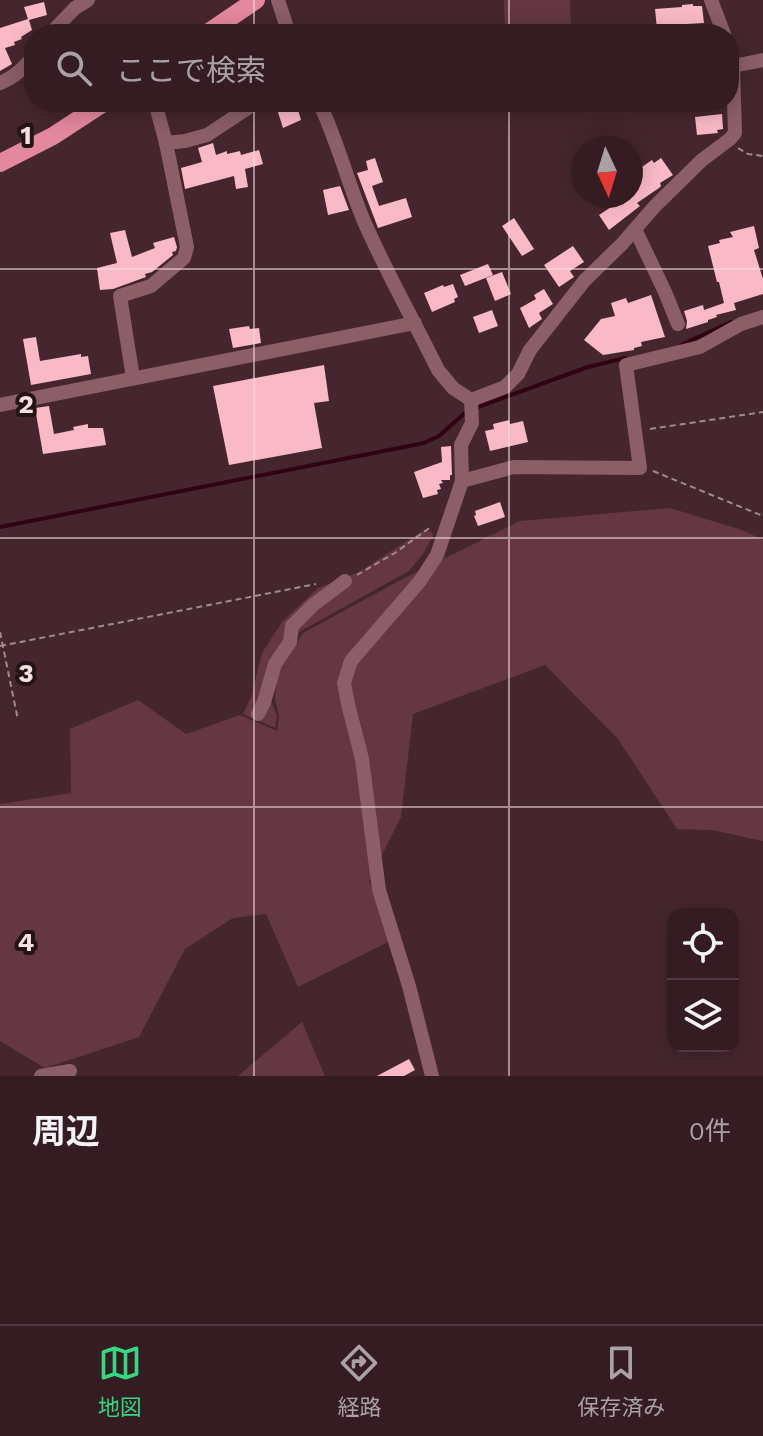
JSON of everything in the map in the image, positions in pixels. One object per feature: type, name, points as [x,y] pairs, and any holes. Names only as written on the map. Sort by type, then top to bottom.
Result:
[{"type":"main road","points":[[221,24],[256,0]]},
{"type":"main road","points":[[0,163],[53,136],[90,112]]},
{"type":"street","points":[[60,24],[88,0]]},
{"type":"street","points":[[278,0],[286,24]]},
{"type":"street","points":[[711,0],[720,24]]},
{"type":"street","points":[[739,65],[763,60]]},
{"type":"street","points":[[0,83],[24,68]]},
{"type":"street","points":[[133,378],[120,296],[151,286],[184,258],[187,247],[158,112]]},
{"type":"street","points":[[166,143],[207,135],[242,112]]},
{"type":"street","points":[[324,112],[365,223],[438,370],[453,388],[471,400]]},
{"type":"street","points":[[471,400],[505,387],[518,374],[530,350],[585,280],[655,206],[735,133],[734,112]]},
{"type":"street","points":[[635,229],[678,324]]},
{"type":"street","points":[[462,481],[514,467],[640,468],[626,365],[700,347],[741,324],[763,317]]},
{"type":"street","points":[[0,405],[415,323]]},
{"type":"street","points":[[432,1076],[409,986],[379,890],[362,759],[344,683],[351,661],[420,581],[437,555],[462,481],[461,445],[472,423],[471,400]]},
{"type":"street","points":[[258,714],[275,664],[290,642],[292,626],[313,605],[345,581]]},
{"type":"street","points":[[41,1076],[70,1071]]},
{"type":"path","points":[[730,139],[741,151],[763,156]]},
{"type":"path","points":[[636,431],[763,412]]},
{"type":"path","points":[[640,468],[763,516]]},
{"type":"path","points":[[345,581],[370,569],[422,535],[437,521],[450,516]]},
{"type":"path","points":[[1,646],[321,583]]},
{"type":"path","points":[[0,632],[18,720]]},
{"type":"shaded area","points":[[504,0],[570,0],[571,24],[505,24]]},
{"type":"shaded area","points":[[670,508],[742,530],[763,540],[763,841],[712,830],[677,829],[618,739],[545,665],[413,714],[401,817],[369,881],[388,942],[298,987],[266,914],[233,918],[185,949],[139,1037],[45,1068],[0,1041],[0,804],[71,793],[70,729],[138,700],[186,734],[240,715],[277,731],[277,674],[303,633],[520,521]]},
{"type":"shaded area","points":[[424,530],[432,532],[433,536],[409,571],[299,632],[282,659],[271,700],[277,716],[275,728],[243,714],[251,697],[262,653],[282,622],[318,588],[362,570]]},
{"type":"shaded area","points":[[302,1022],[325,1076],[238,1076]]},
{"type":"building","points":[[44,2],[47,15],[24,24],[22,39],[5,48],[12,64],[0,71],[0,28],[28,19],[24,7]]},
{"type":"building","points":[[702,6],[704,23],[656,24],[655,9]]},
{"type":"building","points":[[278,112],[299,112],[301,120],[283,128]]},
{"type":"building","points":[[722,114],[723,129],[717,130],[718,133],[697,135],[695,117]]},
{"type":"building","points":[[213,143],[216,155],[240,151],[241,155],[259,150],[263,164],[245,169],[248,187],[236,189],[234,176],[185,189],[181,168],[202,162],[198,148]]},
{"type":"building","points":[[375,158],[383,182],[372,186],[379,206],[406,198],[412,217],[378,228],[357,173],[368,170],[366,161]]},
{"type":"building","points":[[661,158],[673,175],[660,183],[659,188],[643,199],[643,166]]},
{"type":"building","points":[[340,186],[349,210],[328,215],[323,190]]},
{"type":"building","points":[[610,208],[637,208],[609,230],[599,215]]},
{"type":"building","points":[[514,218],[534,249],[522,256],[502,226]]},
{"type":"building","points":[[754,226],[759,248],[754,250],[763,279],[763,294],[734,303],[736,310],[716,315],[708,322],[686,329],[684,311],[703,305],[704,310],[724,303],[708,246],[733,237],[730,232]]},
{"type":"building","points":[[125,230],[132,257],[155,248],[153,243],[174,237],[176,251],[152,272],[145,274],[146,277],[113,289],[100,290],[97,268],[117,263],[110,233]]},
{"type":"building","points":[[573,246],[584,262],[570,271],[574,277],[559,287],[544,265]]},
{"type":"building","points":[[488,264],[493,275],[465,286],[460,275]]},
{"type":"building","points":[[502,272],[511,294],[495,301],[486,278]]},
{"type":"building","points":[[453,284],[458,297],[454,299],[455,302],[432,312],[424,293]]},
{"type":"building","points":[[544,289],[553,304],[539,313],[542,319],[529,328],[520,308],[536,299],[534,295]]},
{"type":"building","points":[[651,295],[665,337],[641,342],[642,346],[634,350],[603,355],[584,340],[601,319],[615,316],[611,303],[626,298],[628,303]]},
{"type":"building","points":[[492,310],[498,326],[479,333],[473,317]]},
{"type":"building","points":[[249,326],[250,329],[259,328],[261,343],[233,348],[229,329]]},
{"type":"building","points":[[36,337],[40,361],[81,354],[81,357],[88,356],[91,374],[31,385],[23,339]]},
{"type":"building","points":[[324,365],[329,401],[314,403],[322,448],[229,465],[213,386]]},
{"type":"building","points":[[49,406],[54,434],[88,424],[88,428],[103,428],[106,445],[43,454],[35,408]]},
{"type":"building","points":[[509,420],[510,424],[523,421],[528,442],[490,451],[485,431],[494,429],[493,424]]},
{"type":"building","points":[[451,446],[450,480],[441,480],[443,483],[439,484],[441,489],[437,490],[438,494],[423,498],[414,472],[442,462],[441,447]]},
{"type":"building","points":[[500,502],[505,517],[478,526],[475,511]]},
{"type":"building","points":[[409,1059],[415,1070],[404,1076],[377,1076]]},
{"type":"waterway","points":[[681,345],[731,322]]},
{"type":"waterway","points":[[475,408],[588,367],[625,358]]},
{"type":"waterway","points":[[0,527],[424,443],[439,436],[466,412]]}]
